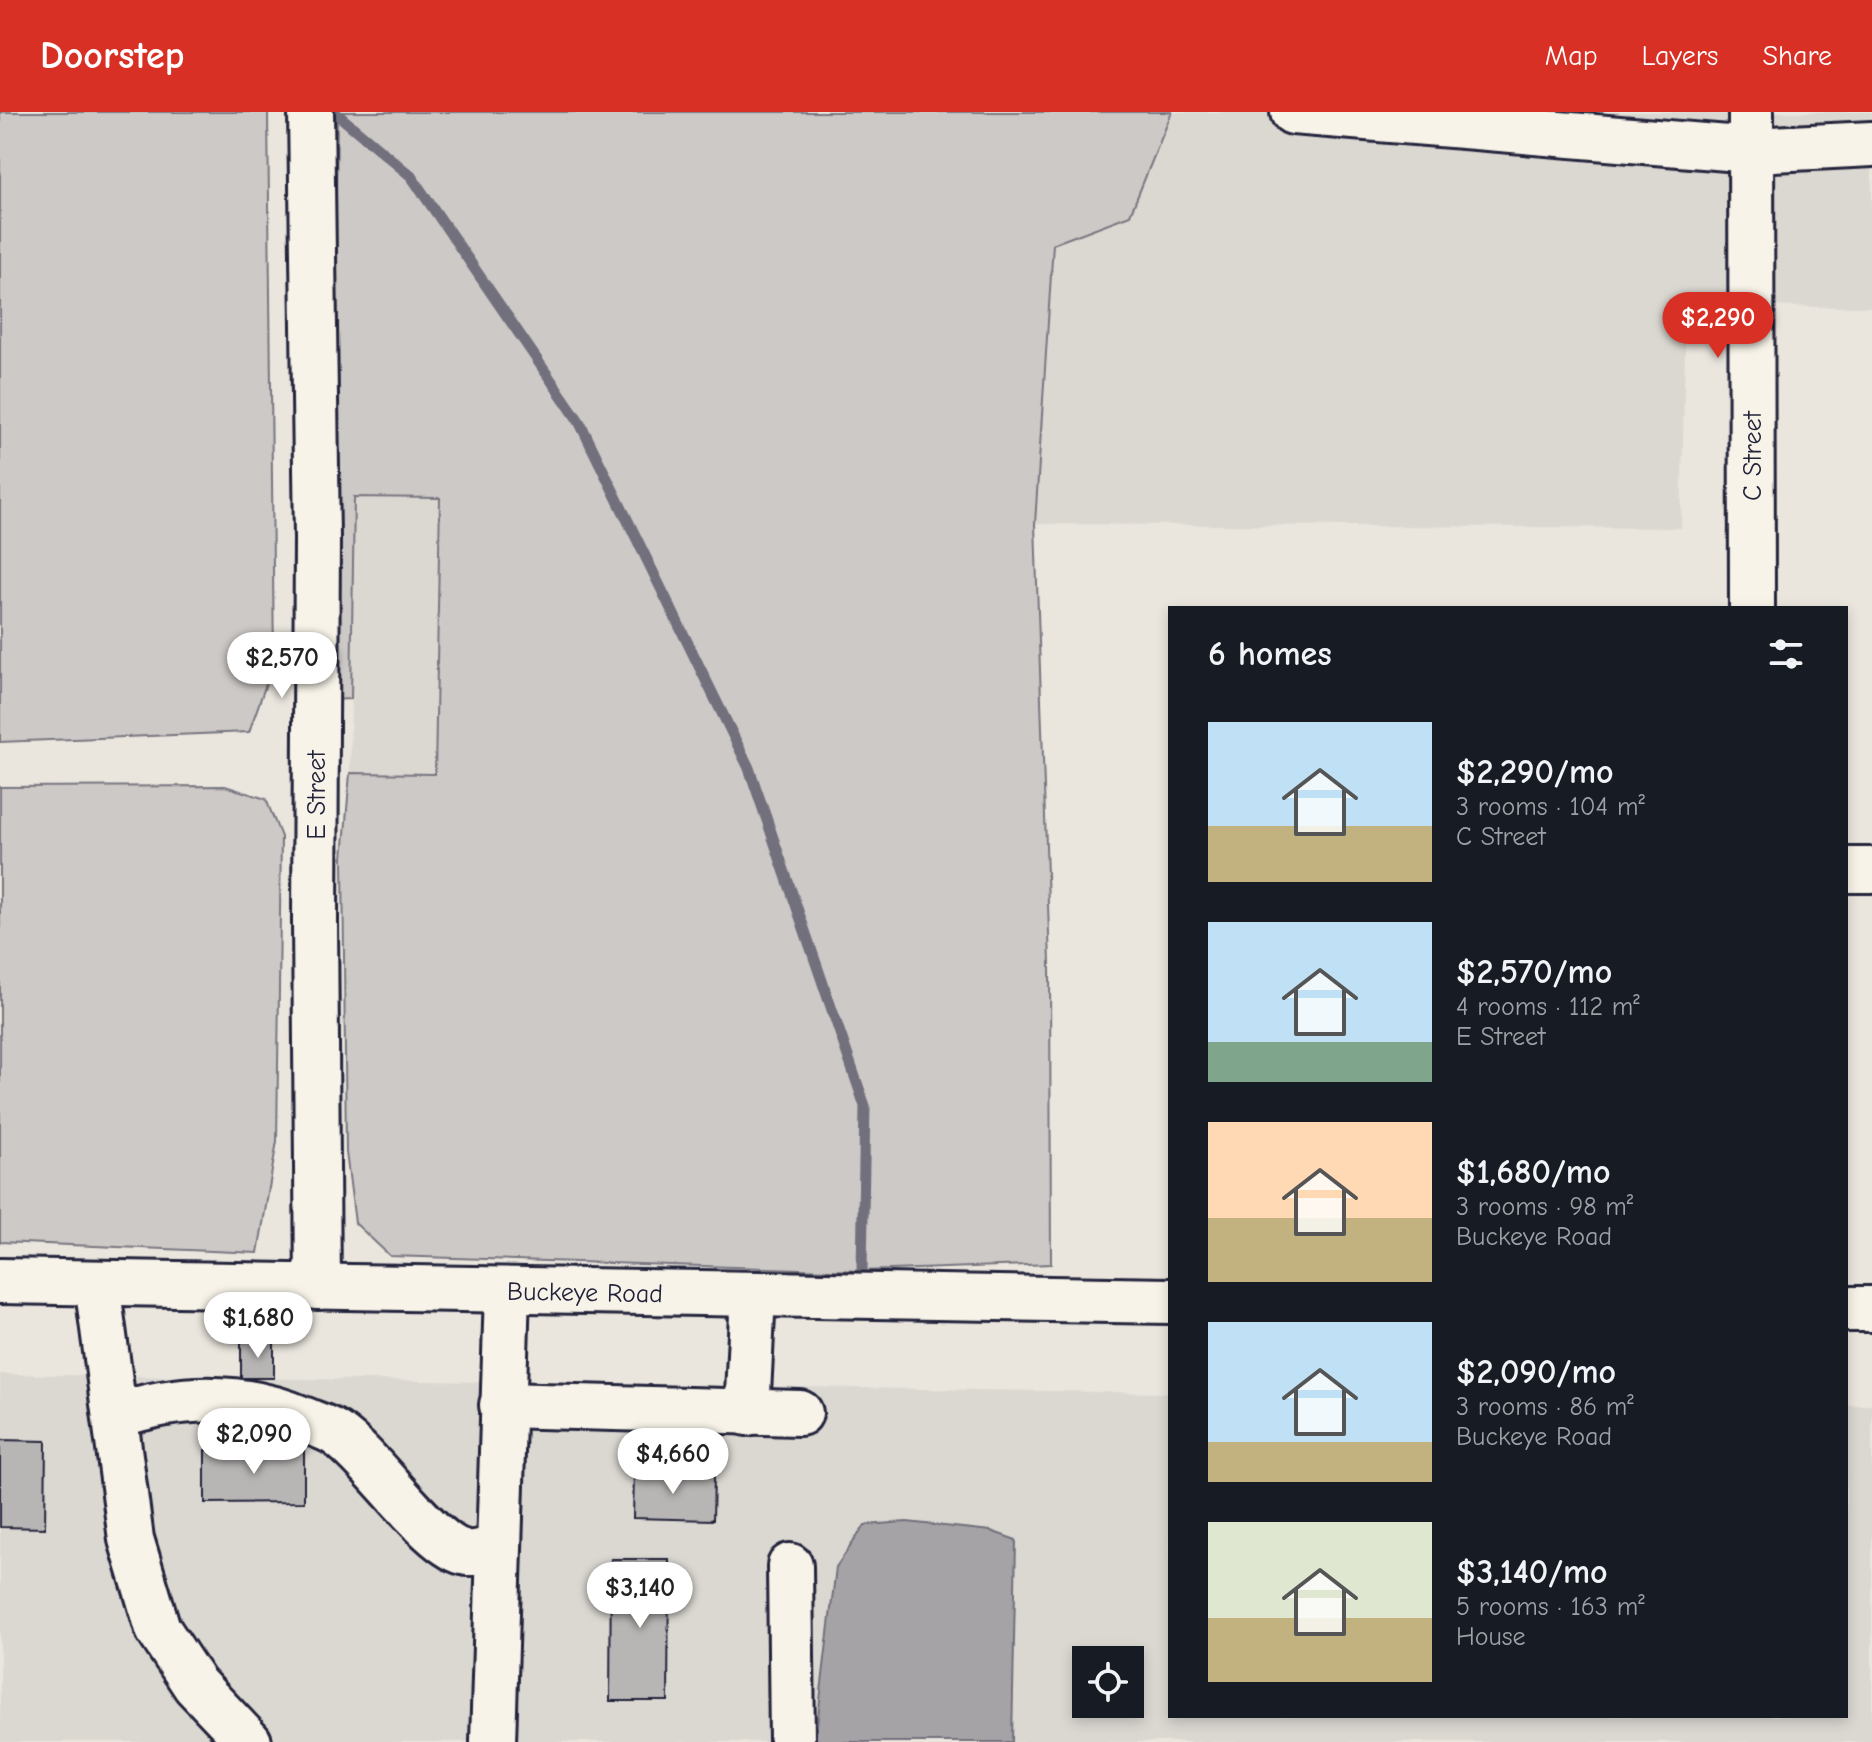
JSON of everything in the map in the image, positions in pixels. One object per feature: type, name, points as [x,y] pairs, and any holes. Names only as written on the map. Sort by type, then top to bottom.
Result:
[{"type":"street","name":"E Street","points":[[311,112],[317,524],[315,921],[318,1287]]},
{"type":"street","points":[[1293,112],[1752,131],[1872,144]]},
{"type":"street","name":"C Street","points":[[1752,131],[1752,606]]},
{"type":"street","points":[[1848,870],[1872,870]]},
{"type":"street","name":"Buckeye Road","points":[[0,1281],[1168,1301]]},
{"type":"street","points":[[97,1283],[131,1539],[158,1629],[195,1685],[249,1742]]},
{"type":"street","points":[[493,1742],[507,1291]]},
{"type":"street","points":[[747,1413],[753,1295]]},
{"type":"street","points":[[1848,1309],[1872,1309]]},
{"type":"street","points":[[116,1416],[154,1403],[199,1398],[262,1404],[288,1413],[337,1434],[362,1455],[447,1546],[467,1553],[497,1548]]},
{"type":"street","points":[[502,1405],[800,1413]]},
{"type":"street","points":[[790,1566],[792,1742]]},
{"type":"shaded area","points":[[0,112],[268,112],[274,661],[249,732],[0,742]]},
{"type":"shaded area","points":[[337,112],[1172,112],[1130,215],[1053,244],[1035,524],[1050,963],[1051,1264],[862,1271],[390,1256],[355,1223],[346,1152],[343,858],[350,773],[435,774],[440,498],[354,497],[351,699],[330,700]]},
{"type":"shaded area","points":[[1172,112],[1872,112],[1872,307],[1686,306],[1681,528],[1035,524],[1054,244],[1130,215]]},
{"type":"shaded area","points":[[354,497],[440,498],[435,775],[350,773]]},
{"type":"shaded area","points":[[225,786],[266,799],[281,837],[277,1141],[258,1253],[0,1242],[0,787]]},
{"type":"shaded area","points":[[0,1374],[1168,1393],[1168,1718],[1848,1718],[1848,1405],[1872,1405],[1872,1742],[0,1742]]},
{"type":"shaded area","points":[[907,1522],[991,1531],[1016,1540],[1012,1742],[815,1742],[836,1567],[865,1525]]},
{"type":"building","points":[[241,1341],[274,1341],[274,1378],[241,1378]]},
{"type":"building","points":[[0,1440],[46,1441],[45,1528],[0,1527]]},
{"type":"building","points":[[304,1449],[304,1502],[205,1503],[205,1450]]},
{"type":"building","points":[[634,1472],[714,1475],[713,1520],[633,1518]]},
{"type":"building","points":[[611,1559],[669,1559],[668,1701],[610,1701]]},
{"type":"waterway","points":[[337,114],[411,176],[579,421],[749,768],[865,1106],[862,1271]]}]
